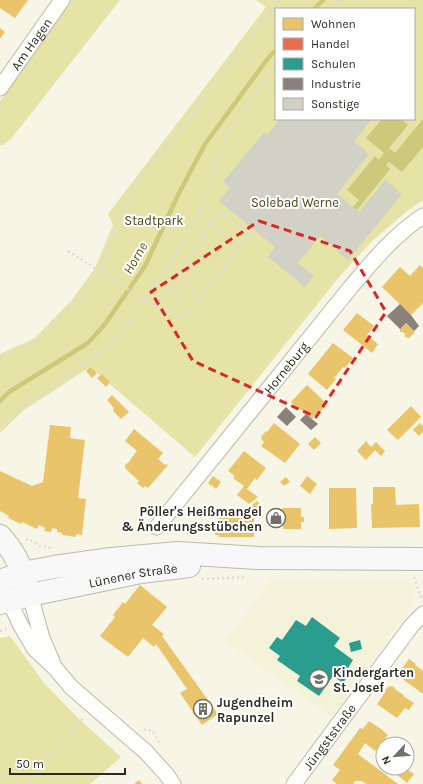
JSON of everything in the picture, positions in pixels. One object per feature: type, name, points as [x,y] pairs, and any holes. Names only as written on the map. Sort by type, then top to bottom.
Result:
[{"type":"main road","points":[[0,536],[10,547],[24,573],[30,595]]},
{"type":"main road","name":"Lünener Straße","points":[[2,589],[24,573],[104,560],[178,553],[417,569]]},
{"type":"main road","name":"Lünener Straße","points":[[2,589],[30,595],[141,572],[258,558]]},
{"type":"street","name":"Am Hagen","points":[[0,88],[62,0]]},
{"type":"street","name":"Horneburg","points":[[157,527],[381,251],[423,216]]},
{"type":"street","points":[[2,589],[34,648],[56,669],[71,687],[146,752],[173,784]]},
{"type":"street","points":[[30,595],[42,638],[56,669]]},
{"type":"street","name":"Jüngststraße","points":[[294,784],[412,625],[423,614]]},
{"type":"path","points":[[0,357],[37,340],[75,304],[101,272],[117,220],[139,180],[186,123],[234,57],[280,0]]},
{"type":"path","points":[[334,8],[342,0]]},
{"type":"path","points":[[0,427],[23,407],[88,362],[119,336],[168,267],[195,221],[230,129],[275,67]]},
{"type":"path","points":[[155,306],[220,211],[251,235]]},
{"type":"path","points":[[210,225],[240,249]]},
{"type":"path","points":[[68,251],[145,300],[182,320],[255,230]]},
{"type":"path","points":[[201,238],[220,254]]},
{"type":"path","points":[[193,250],[210,264]]},
{"type":"path","points":[[185,263],[211,284]]},
{"type":"path","points":[[176,276],[192,288]]},
{"type":"path","points":[[168,288],[182,300]]},
{"type":"path","points":[[417,569],[423,605]]},
{"type":"path","points":[[202,578],[248,577]]},
{"type":"path","points":[[25,784],[93,707]]},
{"type":"highlighted area","points":[[259,221],[350,251],[386,312],[316,417],[193,361],[151,292]]},
{"type":"shaded area","points":[[423,119],[423,147],[402,172],[389,162],[386,165],[390,169],[357,210],[353,207],[359,200],[347,190],[375,156],[379,160],[384,153],[366,138],[381,120],[402,120],[408,125],[389,148],[395,153]]},
{"type":"shaded area","name":"Kindergarten St. Josef","points":[[270,581],[411,581],[416,589],[412,606],[332,717],[225,641]]},
{"type":"green space","points":[[71,0],[120,0],[11,139],[3,145],[0,145],[0,101]]},
{"type":"green space","name":"Solebad Werne","points":[[256,0],[423,0],[423,200],[407,211],[372,241],[339,277],[195,457],[90,367],[24,410],[0,433],[0,354],[35,338],[72,300],[95,268],[113,225],[108,214],[266,7]]},
{"type":"green space","points":[[10,636],[44,683],[77,717],[121,757],[90,784],[0,784],[0,638]]},
{"type":"building: Wohnen","points":[[0,0],[28,0],[15,18],[0,8]]},
{"type":"building: Wohnen","points":[[0,28],[5,32],[0,39]]},
{"type":"building: Wohnen","points":[[420,265],[423,268],[423,303],[411,315],[382,287],[400,267],[410,276]]},
{"type":"building: Wohnen","points":[[357,313],[374,326],[367,335],[378,344],[372,353],[343,330]]},
{"type":"building: Wohnen","points":[[406,323],[415,332],[409,338],[405,337],[403,332],[400,332],[400,329]]},
{"type":"building: Wohnen","points":[[333,343],[353,358],[334,378],[336,379],[327,390],[308,374]]},
{"type":"building: Wohnen","points":[[90,367],[97,373],[92,378],[86,371]]},
{"type":"building: Wohnen","points":[[102,374],[110,382],[106,387],[97,378]]},
{"type":"building: Wohnen","points":[[307,385],[327,404],[312,419],[291,402]]},
{"type":"building: Wohnen","points":[[112,395],[129,412],[121,419],[113,411],[114,408],[107,400]]},
{"type":"building: Wohnen","points":[[411,406],[421,417],[398,440],[387,430]]},
{"type":"building: Wohnen","points":[[274,423],[300,444],[285,463],[261,446],[264,442],[261,437]]},
{"type":"building: Wohnen","points":[[420,423],[423,426],[423,432],[419,436],[413,430]]},
{"type":"building: Wohnen","points":[[50,425],[71,427],[70,438],[85,440],[78,498],[86,499],[82,535],[76,534],[76,537],[62,535],[62,533],[57,532],[57,529],[52,528],[51,532],[44,531],[45,528],[39,525],[37,529],[22,522],[21,524],[8,518],[9,516],[0,511],[0,471],[32,486],[43,482]]},
{"type":"building: Wohnen","points":[[134,429],[163,453],[158,459],[165,465],[168,465],[148,488],[145,486],[143,488],[137,483],[139,481],[125,467],[137,451],[125,441]]},
{"type":"building: Wohnen","points":[[315,437],[321,443],[314,450],[308,444]]},
{"type":"building: Wohnen","points":[[366,441],[371,447],[376,442],[385,451],[381,456],[375,450],[366,460],[357,451]]},
{"type":"building: Wohnen","points":[[244,451],[266,468],[257,480],[255,478],[247,489],[258,497],[249,504],[237,495],[244,486],[233,478],[235,476],[228,471]]},
{"type":"building: Wohnen","points":[[213,476],[221,482],[216,489],[208,483]]},
{"type":"building: Wohnen","points":[[307,476],[317,484],[310,494],[300,486]]},
{"type":"building: Wohnen","points":[[286,477],[290,482],[284,486],[280,482]]},
{"type":"building: Wohnen","points":[[373,487],[395,487],[396,505],[419,504],[420,527],[372,528],[371,504],[373,504]]},
{"type":"building: Wohnen","points":[[329,488],[356,488],[357,528],[329,529]]},
{"type":"building: Wohnen","points":[[257,501],[261,505],[254,511],[251,506]]},
{"type":"building: Wohnen","points":[[282,508],[301,508],[301,517],[304,517],[304,522],[301,522],[301,529],[283,529]]},
{"type":"building: Wohnen","points":[[215,510],[225,510],[225,518],[254,518],[254,523],[257,523],[257,528],[254,528],[254,537],[219,537],[219,535],[215,535],[215,528],[219,528],[219,518],[215,518]]},
{"type":"building: Wohnen","points":[[140,585],[167,607],[152,625],[164,634],[162,636],[218,714],[202,725],[180,693],[187,689],[156,644],[154,647],[143,638],[128,657],[100,636],[115,617],[113,615],[123,602],[125,604]]},
{"type":"building: Wohnen","points":[[409,659],[423,671],[423,694],[397,675]]},
{"type":"building: Wohnen","points":[[392,686],[414,703],[409,710],[405,708],[397,718],[377,704],[386,691],[385,690]]},
{"type":"building: Wohnen","points":[[369,721],[388,735],[375,736],[375,751],[365,743],[358,754],[375,767],[375,776],[387,776],[398,784],[366,784],[362,781],[355,781],[353,784],[337,784],[332,780],[340,770],[333,765],[360,728],[363,729]]},
{"type":"building: Wohnen","points":[[398,776],[412,776],[407,783]]},
{"type":"building: Wohnen","points":[[139,780],[142,784],[134,784]]},
{"type":"building: Handel","points":[[270,510],[282,510],[283,522],[270,523]]},
{"type":"building: Schulen","points":[[312,617],[340,638],[334,646],[353,660],[348,668],[351,671],[343,683],[333,676],[319,696],[297,681],[300,676],[277,660],[280,656],[269,648],[277,637],[282,640],[296,620],[306,626]]},
{"type":"building: Schulen","points":[[360,640],[362,649],[351,652],[349,643]]},
{"type":"building: Industrie","points":[[400,304],[419,326],[414,331],[406,323],[400,329],[387,316]]},
{"type":"building: Industrie","points":[[286,407],[296,417],[287,426],[277,417]]},
{"type":"building: Industrie","points":[[306,414],[318,424],[311,430],[300,420]]},
{"type":"building: Sonstige","name":"Solebad Werne","points":[[279,120],[371,120],[354,141],[369,154],[337,194],[359,212],[385,180],[402,194],[348,260],[320,236],[298,263],[314,276],[305,287],[268,257],[275,247],[219,201],[230,188],[223,182],[264,132],[267,135]]},
{"type":"waterway","name":"Horne","points":[[315,8],[323,0]]},
{"type":"waterway","name":"Horne","points":[[0,401],[9,392],[88,343],[105,324],[145,266],[178,195],[205,144],[275,51]]},
{"type":"place","name":"Pöller's Heißmangel & Änderungsstübchen","points":[[276,518]]},
{"type":"place","name":"Kindergarten St. Josef","points":[[319,679]]},
{"type":"place","name":"Jugendheim Rapunzel","points":[[203,709]]},
{"type":"park label","name":"Stadtpark","points":[[154,220]]}]
